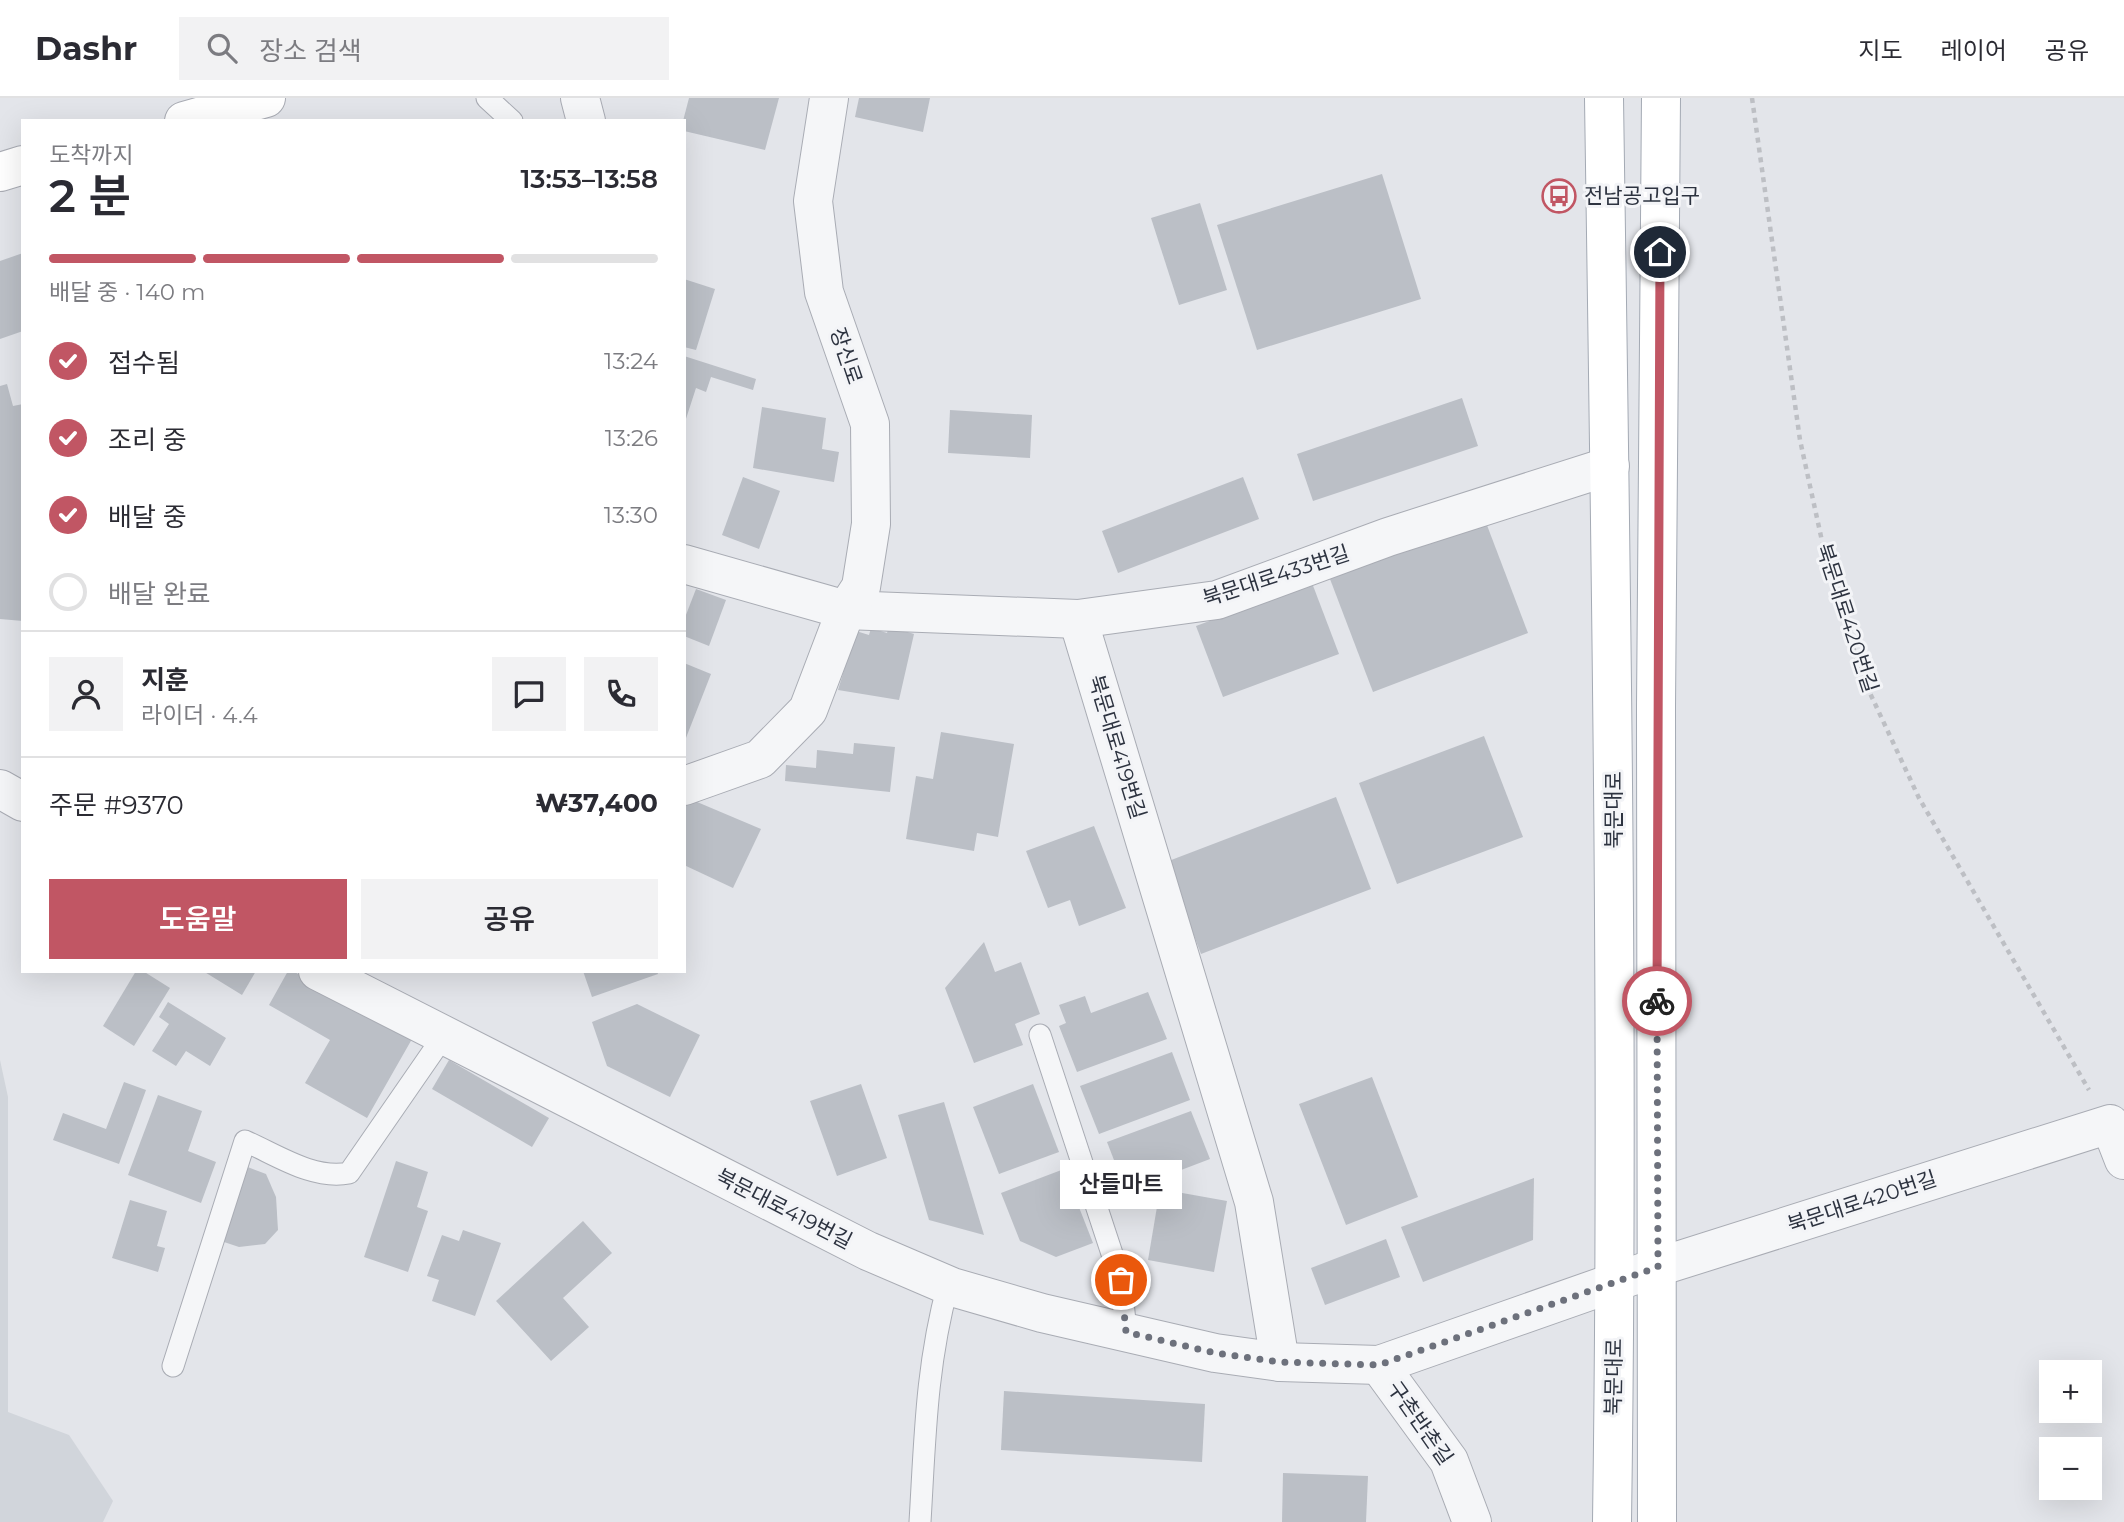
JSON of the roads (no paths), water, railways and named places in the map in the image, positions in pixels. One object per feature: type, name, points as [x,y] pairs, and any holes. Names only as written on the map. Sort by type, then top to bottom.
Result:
[{"type":"main road","points":[[191,119],[266,98]]},
{"type":"main road","name":"북문대로","points":[[1604,98],[1610,466],[1615,1284],[1612,1522]]},
{"type":"main road","name":"북문대로","points":[[1657,1522],[1656,707],[1661,98]]},
{"type":"main road","points":[[0,172],[21,166]]},
{"type":"street","points":[[580,98],[585,119]]},
{"type":"street","name":"장신로","points":[[829,98],[813,201],[824,292],[870,424],[871,524],[861,587],[846,610]]},
{"type":"street","name":"북문대로433번길","points":[[686,565],[846,610],[1078,619],[1217,600],[1388,537],[1610,466]]},
{"type":"street","points":[[686,785],[760,759],[808,710],[846,610]]},
{"type":"street","name":"북문대로419번길","points":[[1078,619],[1254,1202],[1280,1362]]},
{"type":"street","points":[[0,789],[21,801]]},
{"type":"street","name":"북문대로419번길","points":[[338,976],[443,1037],[868,1251],[948,1285],[1042,1313],[1215,1353],[1280,1362],[1379,1365],[1615,1284]]},
{"type":"street","name":"북문대로420번길","points":[[1615,1284],[1658,1267],[2109,1124],[2124,1160]]},
{"type":"street","name":"구촌반촌길","points":[[1379,1365],[1449,1461],[1472,1522]]},
{"type":"lane","points":[[487,98],[510,119]]},
{"type":"lane","points":[[1040,1035],[1121,1280],[1126,1332]]},
{"type":"lane","points":[[173,1367],[245,1141],[317,1173],[332,1177],[349,1173],[443,1037]]},
{"type":"lane","points":[[919,1522],[930,1369],[934,1339],[948,1285]]},
{"type":"place","name":"전남공고입구","points":[[1559,196]]},
{"type":"place","name":"산들마트","points":[[1121,1280]]}]
